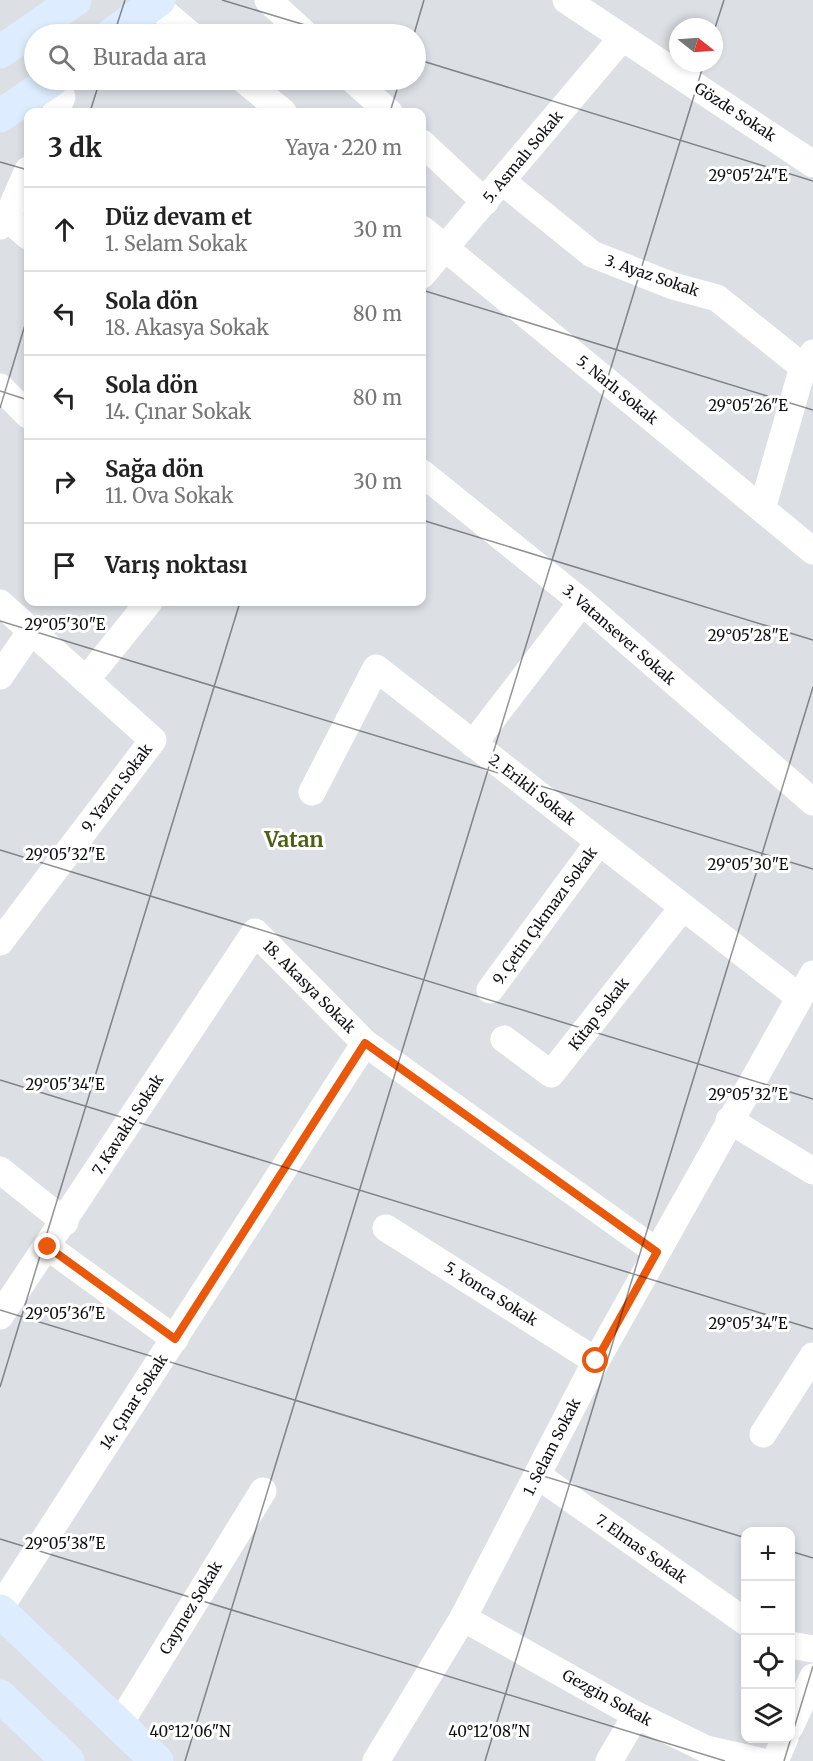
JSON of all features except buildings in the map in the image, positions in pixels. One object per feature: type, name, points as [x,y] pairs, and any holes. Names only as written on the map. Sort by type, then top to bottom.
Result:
[{"type":"main road","points":[[40,24],[75,0]]},
{"type":"main road","points":[[126,24],[157,2]]},
{"type":"main road","points":[[0,52],[24,35]]},
{"type":"main road","points":[[25,108],[59,97]]},
{"type":"main road","points":[[0,116],[24,108]]},
{"type":"main road","points":[[0,1610],[157,1761]]},
{"type":"main road","points":[[0,1696],[68,1761]]},
{"type":"street","points":[[268,0],[294,24]]},
{"type":"street","name":"Gözde Sokak","points":[[566,0],[813,164]]},
{"type":"street","points":[[157,2],[180,24]]},
{"type":"street","name":"5. Asmalı Sokak","points":[[426,270],[503,182],[622,38]]},
{"type":"street","points":[[256,90],[278,108]]},
{"type":"street","points":[[364,90],[384,108]]},
{"type":"street","points":[[426,147],[485,202]]},
{"type":"street","points":[[24,178],[3,222],[24,234]]},
{"type":"street","name":"3. Ayaz Sokak","points":[[503,182],[592,254],[673,286],[717,298],[808,360]]},
{"type":"street","name":"5. Narlı Sokak","points":[[426,232],[813,551]]},
{"type":"street","points":[[762,509],[808,360]]},
{"type":"street","points":[[0,387],[24,410]]},
{"type":"street","name":"3. Vatansever Sokak","points":[[426,476],[582,602],[813,802]]},
{"type":"street","points":[[473,744],[582,602]]},
{"type":"street","name":"9. Yazıcı Sokak","points":[[0,603],[153,740],[0,942]]},
{"type":"street","points":[[86,680],[147,606]]},
{"type":"street","points":[[0,676],[31,631]]},
{"type":"street","name":"2. Erikli Sokak","points":[[312,792],[376,668],[799,997]]},
{"type":"street","name":"9. Çetin Çıkmazı Sokak","points":[[490,990],[599,842]]},
{"type":"street","name":"Kitap Sokak","points":[[504,1040],[551,1074],[683,907]]},
{"type":"street","name":"18. Akasya Sokak","points":[[255,932],[365,1043],[657,1252]]},
{"type":"street","name":"7. Kavaklı Sokak","points":[[0,1316],[48,1247],[255,932]]},
{"type":"street","name":"1. Selam Sokak","points":[[376,1761],[463,1618],[596,1361],[729,1120],[813,974]]},
{"type":"street","name":"14. Çınar Sokak","points":[[0,1610],[365,1043]]},
{"type":"street","points":[[729,1120],[813,1172]]},
{"type":"street","points":[[0,1171],[64,1222]]},
{"type":"street","name":"5. Yonca Sokak","points":[[386,1228],[596,1361]]},
{"type":"street","points":[[48,1247],[175,1339]]},
{"type":"street","points":[[763,1434],[813,1356]]},
{"type":"street","name":"7. Elmas Sokak","points":[[537,1475],[741,1618]]},
{"type":"street","name":"Caymez Sokak","points":[[119,1725],[262,1491]]},
{"type":"street","name":"Gezgin Sokak","points":[[463,1618],[636,1715],[706,1749],[759,1761]]},
{"type":"street","points":[[795,1646],[813,1649]]},
{"type":"street","points":[[795,1716],[813,1677]]},
{"type":"street","points":[[609,1761],[636,1715]]},
{"type":"street","points":[[775,1761],[783,1743]]},
{"type":"district","name":"Vatan","points":[[294,840]]},
{"type":"route","points":[[48,1247],[175,1339],[365,1043],[657,1252],[596,1361]]}]
